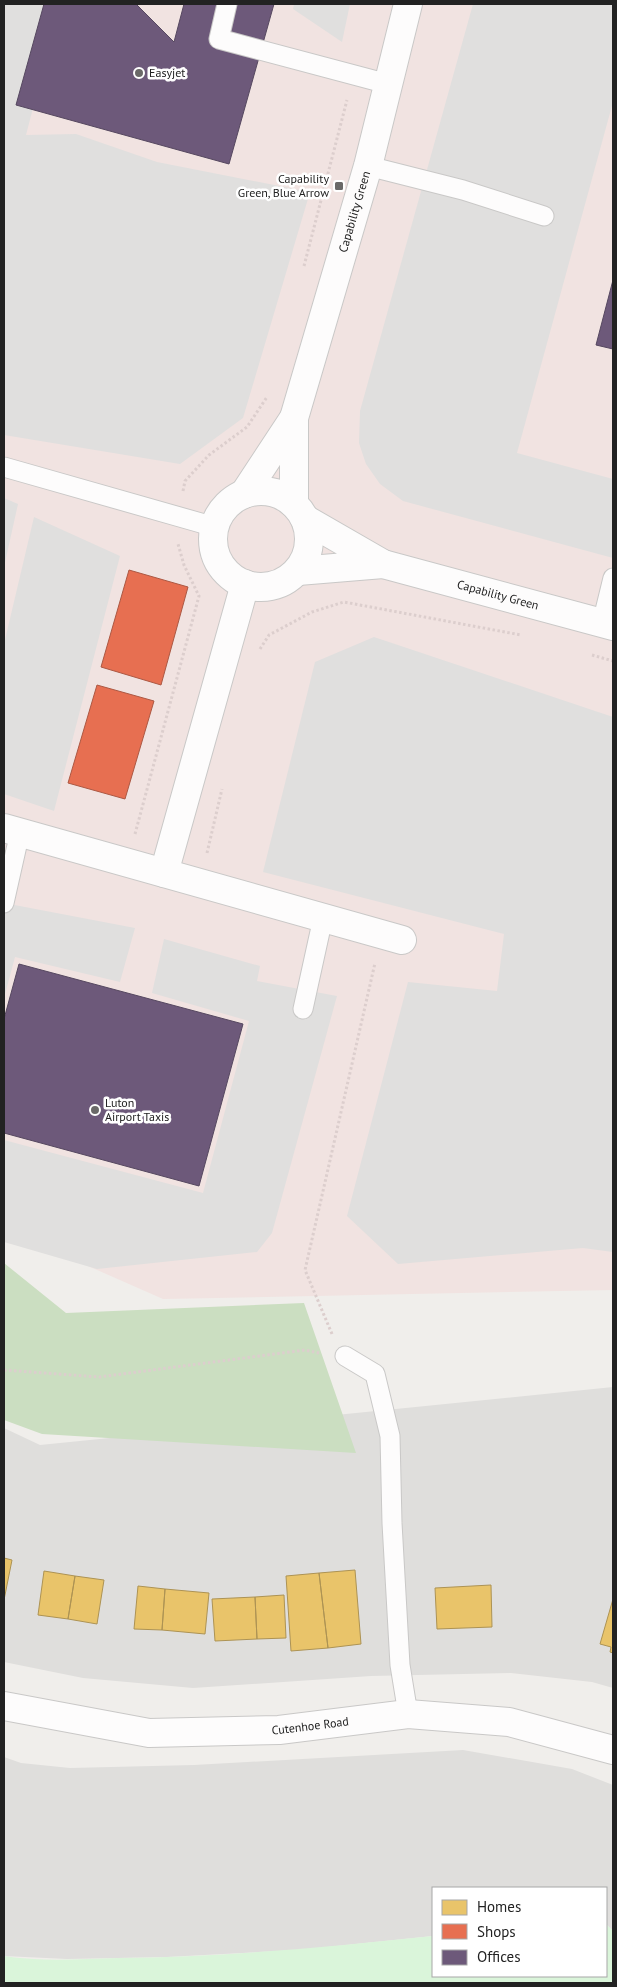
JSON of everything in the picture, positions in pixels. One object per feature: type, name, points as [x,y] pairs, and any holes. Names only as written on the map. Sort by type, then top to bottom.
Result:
[{"type":"street","name":"Capability Green","points":[[294,418],[368,166],[408,4]]},
{"type":"street","points":[[244,494],[294,418]]},
{"type":"street","points":[[294,418],[299,511],[309,532],[309,546],[305,559],[298,571],[287,580],[274,586],[259,587],[245,584],[232,578],[220,561],[213,541],[215,527],[221,513],[231,502],[244,494],[270,492],[283,496],[299,511],[383,564]]},
{"type":"street","name":"Capability Green","points":[[383,564],[607,624]]},
{"type":"street","points":[[298,571],[383,564]]},
{"type":"street","points":[[164,873],[245,584]]},
{"type":"street","points":[[12,830],[392,938]]},
{"type":"street","name":"Cutenhoe Road","points":[[4,1706],[149,1733],[279,1730],[408,1714],[509,1722],[613,1750]]},
{"type":"lane","points":[[227,4],[219,39],[388,84]]},
{"type":"lane","points":[[368,166],[463,190],[544,216]]},
{"type":"lane","points":[[4,468],[215,527]]},
{"type":"lane","points":[[607,624],[613,578]]},
{"type":"lane","points":[[4,903],[12,830]]},
{"type":"lane","points":[[303,1009],[323,918]]},
{"type":"lane","points":[[345,1356],[376,1374],[390,1436],[392,1523],[399,1656],[408,1714]]},
{"type":"path","points":[[256,656],[270,634],[312,612],[344,602],[522,635]]},
{"type":"path","points":[[586,653],[613,661]]},
{"type":"path","points":[[200,883],[222,787]]},
{"type":"path","points":[[345,1356],[334,1340],[305,1270],[392,938]]},
{"type":"path","points":[[4,1370],[99,1377],[305,1350],[345,1356]]},
{"type":"shaded area","points":[[4,4],[613,4],[613,1290],[163,1299],[4,1229]]},
{"type":"shaded area","points":[[4,4],[60,4],[26,135],[76,134],[157,162],[310,192],[243,418],[180,464],[4,435]]},
{"type":"shaded area","points":[[294,4],[350,4],[342,42],[293,9]]},
{"type":"shaded area","points":[[473,4],[613,4],[613,102],[517,453],[613,479],[613,558],[403,501],[380,484],[366,464],[359,443],[360,411]]},
{"type":"shaded area","points":[[4,498],[18,504],[4,567]]},
{"type":"shaded area","points":[[34,517],[120,556],[54,811],[4,794],[4,644]]},
{"type":"shaded area","points":[[374,637],[613,717],[613,1252],[583,1248],[398,1264],[347,1216],[408,982],[497,991],[504,934],[263,872],[315,662]]},
{"type":"shaded area","points":[[4,903],[135,928],[120,982],[15,957],[4,998]]},
{"type":"shaded area","points":[[164,939],[260,966],[257,981],[337,996],[272,1233],[257,1252],[97,1269],[4,1242],[4,1140],[203,1193],[249,1021],[152,993]]},
{"type":"shaded area","points":[[613,1387],[613,1688],[592,1682],[511,1673],[371,1676],[193,1688],[83,1678],[4,1662],[4,1428],[40,1445]]},
{"type":"shaded area","points":[[463,1750],[572,1769],[613,1785],[613,1931],[607,1925],[607,1887],[432,1887],[432,1936],[298,1950],[167,1957],[67,1959],[4,1956],[4,1757],[21,1763],[70,1768],[194,1765]]},
{"type":"green space","points":[[4,1263],[66,1313],[304,1303],[356,1453],[42,1434],[4,1420]]},
{"type":"green space","points":[[607,1925],[613,1931],[613,1983],[4,1983],[4,1956],[61,1960],[197,1956],[315,1948],[432,1936],[432,1977],[607,1977]]},
{"type":"building: Homes","points":[[4,1558],[12,1560],[4,1600]]},
{"type":"building: Homes","points":[[355,1570],[361,1644],[328,1648],[319,1573]]},
{"type":"building: Homes","points":[[44,1571],[75,1576],[68,1619],[38,1615]]},
{"type":"building: Homes","points":[[319,1573],[328,1648],[291,1651],[286,1576]]},
{"type":"building: Homes","points":[[75,1576],[104,1580],[97,1624],[68,1619]]},
{"type":"building: Homes","points":[[491,1585],[492,1627],[437,1629],[435,1588]]},
{"type":"building: Homes","points":[[138,1586],[165,1589],[162,1630],[134,1629]]},
{"type":"building: Homes","points":[[165,1589],[209,1593],[205,1634],[162,1630]]},
{"type":"building: Homes","points":[[284,1595],[286,1638],[257,1639],[255,1597]]},
{"type":"building: Homes","points":[[255,1597],[257,1639],[215,1641],[212,1599]]},
{"type":"building: Homes","points":[[613,1599],[613,1653],[610,1652],[611,1647],[600,1644]]},
{"type":"building: Shops","points":[[129,570],[188,587],[161,685],[101,667]]},
{"type":"building: Shops","points":[[97,685],[154,701],[125,799],[68,783]]},
{"type":"building: Offices","name":"Easyjet","points":[[44,4],[136,4],[174,42],[184,4],[274,4],[229,164],[16,105]]},
{"type":"building: Offices","points":[[613,280],[613,349],[596,345]]},
{"type":"building: Offices","points":[[19,964],[243,1024],[199,1186],[4,1133],[4,1019]]},
{"type":"place","name":"Easyjet","points":[[139,73]]},
{"type":"place","name":"Capability Green, Blue Arrow","points":[[339,186]]},
{"type":"place","name":"Luton Airport Taxis","points":[[95,1110]]}]
